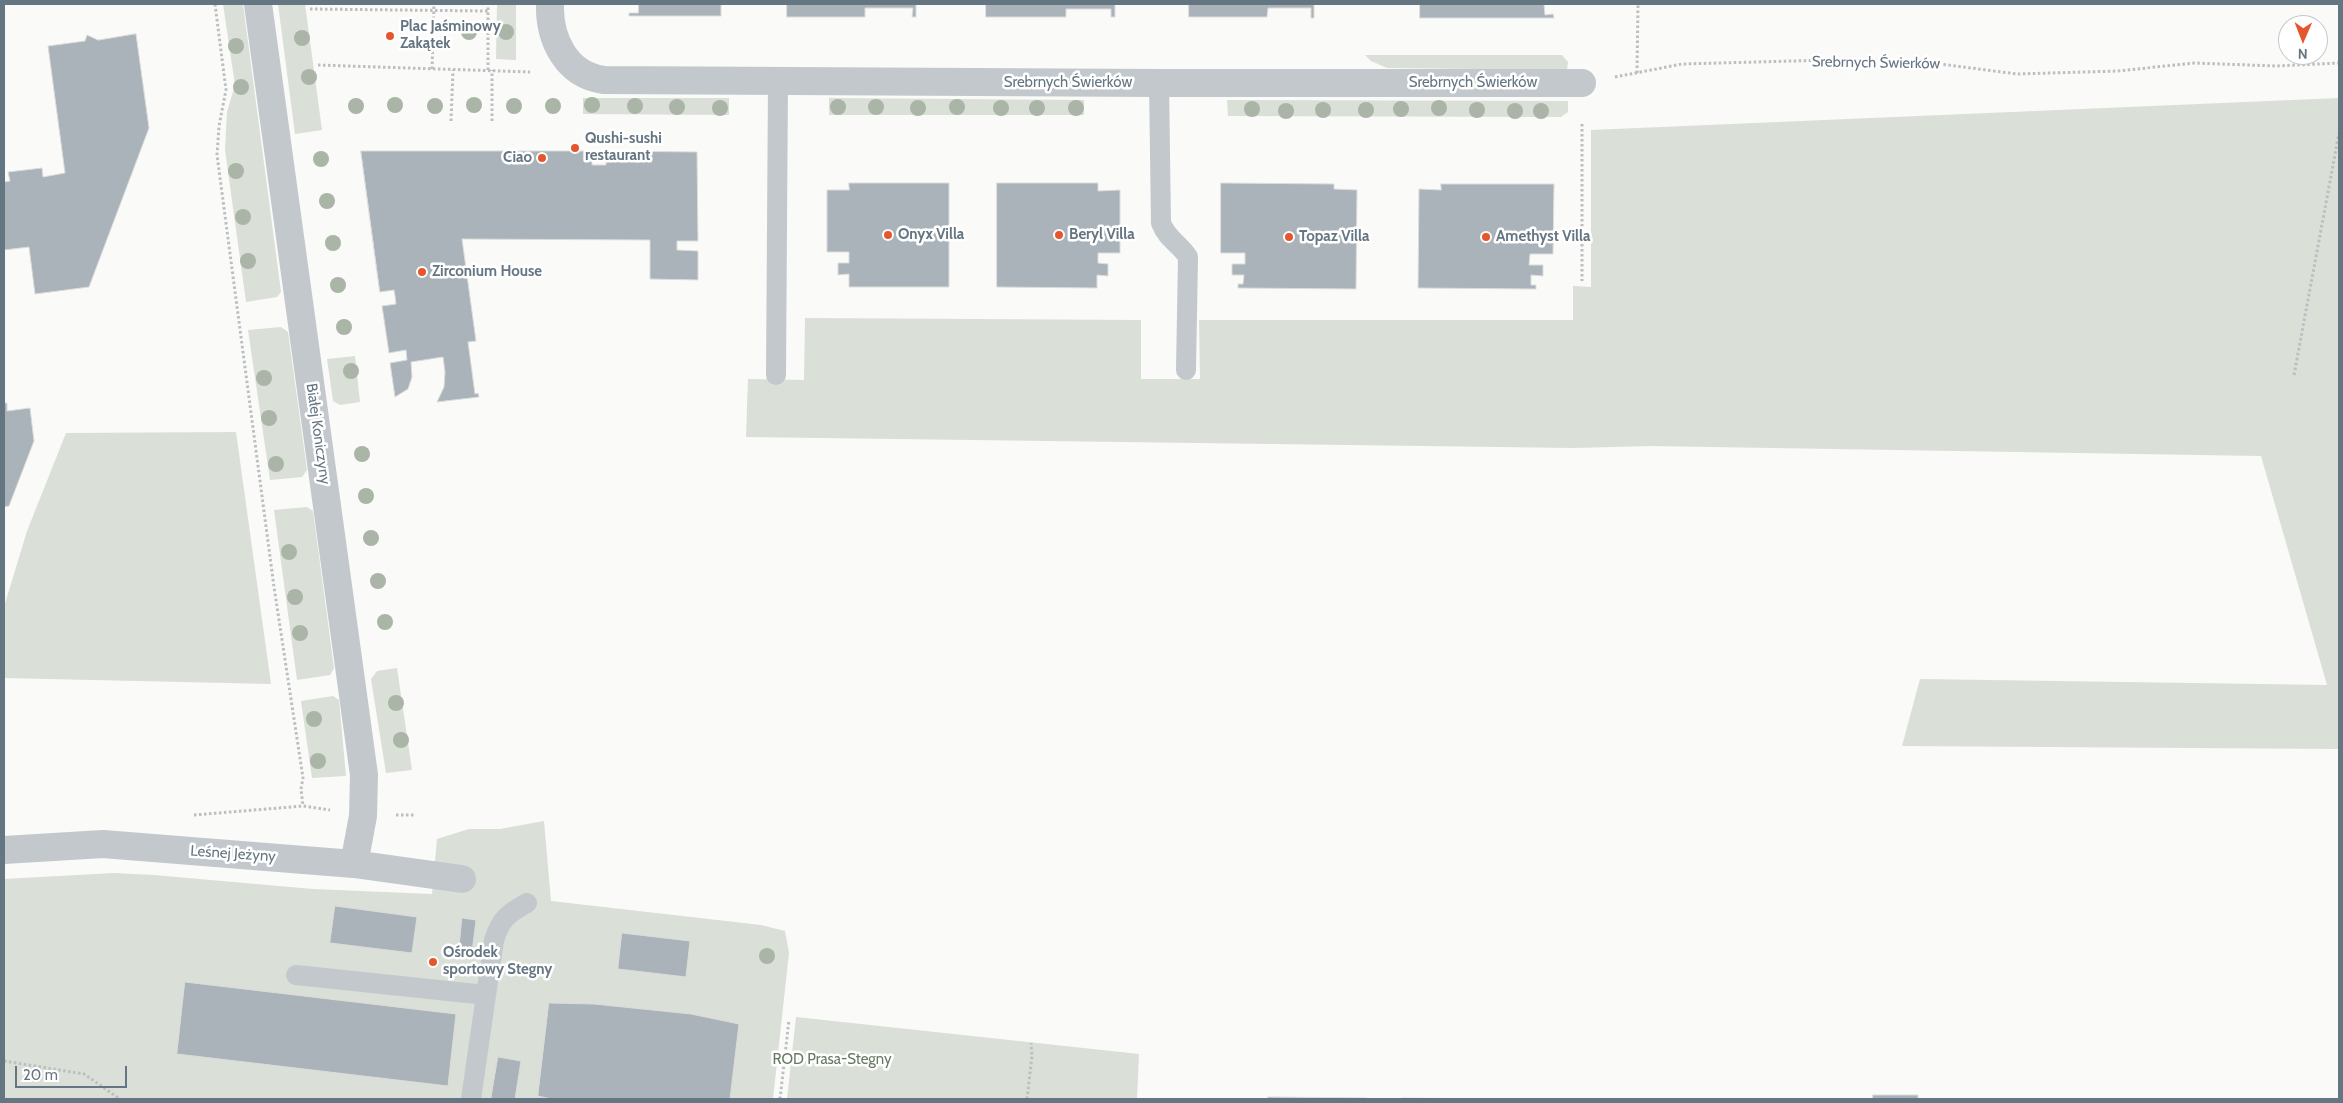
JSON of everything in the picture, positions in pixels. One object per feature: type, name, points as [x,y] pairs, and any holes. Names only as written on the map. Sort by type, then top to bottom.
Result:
[{"type":"street","name":"Białej Koniczyny","points":[[258,4],[362,765],[363,816],[354,864]]},
{"type":"street","name":"Srebrnych Świerków","points":[[550,4],[552,35],[559,48],[568,60],[585,74],[604,80],[1160,83],[1582,82]]},
{"type":"street","name":"Leśnej Jeżyny","points":[[4,850],[103,844],[354,864],[462,879]]},
{"type":"lane","points":[[776,375],[778,81]]},
{"type":"lane","points":[[1160,83],[1161,222],[1165,233],[1172,242],[1182,249],[1188,258],[1186,370]]},
{"type":"lane","points":[[471,1099],[494,940],[499,924],[508,913],[527,903]]},
{"type":"lane","points":[[296,975],[486,995]]},
{"type":"path","points":[[215,4],[226,90],[219,126],[218,155],[274,587],[303,778],[301,789],[303,806]]},
{"type":"path","points":[[432,69],[434,4]]},
{"type":"path","points":[[488,4],[492,121]]},
{"type":"path","points":[[1637,73],[1638,4]]},
{"type":"path","points":[[310,9],[488,11]]},
{"type":"path","name":"Srebrnych Świerków","points":[[1582,82],[1682,64],[1867,59],[1925,62],[2017,74],[2118,71],[2194,63],[2276,66],[2339,63]]},
{"type":"path","points":[[318,66],[530,72]]},
{"type":"path","points":[[451,121],[452,70]]},
{"type":"path","points":[[1582,124],[1582,281]]},
{"type":"path","points":[[2294,375],[2339,133]]},
{"type":"path","points":[[188,816],[303,806],[363,816],[414,815]]},
{"type":"path","points":[[780,1099],[788,1020]]},
{"type":"path","points":[[1027,1099],[1032,1056],[1031,1043]]},
{"type":"path","points":[[4,1061],[84,1074],[120,1099]]},
{"type":"green space","points":[[223,4],[243,4],[281,292],[277,297],[246,302],[225,150],[227,112],[235,85]]},
{"type":"green space","points":[[278,4],[305,4],[322,130],[295,134]]},
{"type":"green space","points":[[497,4],[516,4],[516,60],[496,59]]},
{"type":"green space","points":[[1365,55],[1562,55],[1568,62],[1567,70],[1387,68],[1371,61]]},
{"type":"green space","points":[[583,98],[729,98],[729,115],[583,114]]},
{"type":"green space","points":[[829,98],[1084,100],[1084,115],[829,115]]},
{"type":"green space","points":[[2339,98],[2339,749],[1902,746],[1920,679],[2327,685],[2261,456],[1651,446],[1574,448],[746,437],[748,379],[804,380],[805,318],[1141,320],[1141,379],[1200,379],[1199,320],[1573,320],[1573,286],[1591,287],[1591,130]]},
{"type":"green space","points":[[1227,100],[1568,101],[1568,112],[1561,117],[1228,116]]},
{"type":"green space","points":[[281,327],[288,332],[307,470],[302,477],[270,480],[248,330]]},
{"type":"green space","points":[[355,356],[360,402],[340,405],[333,401],[327,359]]},
{"type":"green space","points":[[236,432],[271,684],[4,678],[4,607],[27,531],[66,433]]},
{"type":"green space","points":[[307,507],[313,511],[334,668],[330,675],[297,680],[274,510]]},
{"type":"green space","points":[[397,668],[412,770],[386,773],[371,679],[377,671]]},
{"type":"green space","points":[[333,696],[339,700],[346,776],[312,778],[301,701]]},
{"type":"green space","name":"Ośrodek sportowy Stegny","points":[[544,821],[551,901],[761,925],[785,931],[789,953],[773,1099],[4,1099],[4,879],[114,873],[313,889],[432,894],[437,839],[469,829],[500,829]]},
{"type":"green space","name":"ROD Prasa-Stegny","points":[[796,1017],[1139,1054],[1137,1099],[787,1099]]},
{"type":"building","points":[[639,4],[721,4],[721,16],[629,16],[629,13],[638,13]]},
{"type":"building","points":[[787,4],[916,4],[916,17],[912,17],[913,8],[865,8],[865,17],[787,17]]},
{"type":"building","points":[[986,4],[1115,4],[1115,17],[1111,17],[1111,9],[1066,9],[1066,17],[986,17]]},
{"type":"building","points":[[1189,4],[1314,4],[1314,18],[1311,18],[1311,8],[1268,8],[1267,17],[1189,17]]},
{"type":"building","points":[[1420,4],[1544,4],[1545,15],[1553,14],[1554,18],[1420,18]]},
{"type":"building","points":[[136,34],[149,128],[89,287],[35,294],[29,247],[4,250],[4,182],[10,181],[8,172],[42,168],[43,177],[65,173],[48,46],[85,41],[87,35],[98,40]]},
{"type":"building","name":"Zirconium House","points":[[361,151],[592,151],[592,165],[606,165],[606,151],[697,152],[698,241],[677,241],[677,250],[698,251],[698,280],[650,279],[650,240],[462,239],[476,341],[468,342],[475,394],[478,393],[479,397],[437,402],[444,387],[443,357],[411,362],[412,377],[408,389],[395,397],[390,363],[407,360],[406,350],[389,353],[382,306],[396,304],[395,296],[394,290],[380,292]]},
{"type":"building","name":"Onyx Villa","points":[[849,183],[949,183],[949,287],[849,287],[849,274],[838,275],[838,263],[849,263],[849,252],[827,252],[827,190],[849,190]]},
{"type":"building","name":"Beryl Villa","points":[[997,183],[1098,183],[1098,191],[1120,190],[1120,253],[1098,253],[1098,263],[1108,264],[1108,276],[1097,275],[1097,288],[997,287]]},
{"type":"building","name":"Topaz Villa","points":[[1221,183],[1334,184],[1334,189],[1357,190],[1356,289],[1238,288],[1238,284],[1243,284],[1244,275],[1232,275],[1232,264],[1245,264],[1245,253],[1221,253]]},
{"type":"building","name":"Amethyst Villa","points":[[1441,184],[1554,184],[1553,254],[1530,254],[1529,265],[1543,265],[1543,276],[1531,275],[1531,285],[1536,285],[1536,289],[1418,288],[1419,189],[1441,190]]},
{"type":"building","points":[[4,403],[7,403],[7,411],[30,408],[34,441],[9,506],[4,507]]},
{"type":"building","points":[[335,906],[417,917],[412,953],[330,943]]},
{"type":"building","points":[[462,918],[476,920],[472,952],[459,951]]},
{"type":"building","points":[[622,933],[690,941],[686,977],[618,969]]},
{"type":"building","points":[[185,982],[456,1014],[448,1086],[177,1054]]},
{"type":"building","points":[[549,1003],[594,1004],[691,1014],[739,1024],[730,1099],[551,1099],[538,1096]]},
{"type":"building","points":[[498,1057],[521,1061],[515,1099],[491,1099]]},
{"type":"building","points":[[1873,1095],[1918,1095],[1918,1099],[1873,1099]]},
{"type":"building","points":[[1268,1097],[1367,1098],[1367,1099],[1268,1099]]},
{"type":"building","points":[[1402,1098],[1501,1099],[1402,1099]]},
{"type":"place","name":"Plac Jaśminowy Zakątek","points":[[390,36]]},
{"type":"place","name":"Qushi-sushi restaurant","points":[[575,148]]},
{"type":"place","name":"Ciao","points":[[542,158]]},
{"type":"place","name":"Onyx Villa","points":[[888,235]]},
{"type":"place","name":"Beryl Villa","points":[[1059,235]]},
{"type":"place","name":"Topaz Villa","points":[[1289,237]]},
{"type":"place","name":"Amethyst Villa","points":[[1486,237]]},
{"type":"place","name":"Zirconium House","points":[[422,272]]},
{"type":"place","name":"Ośrodek sportowy Stegny","points":[[433,962]]}]
